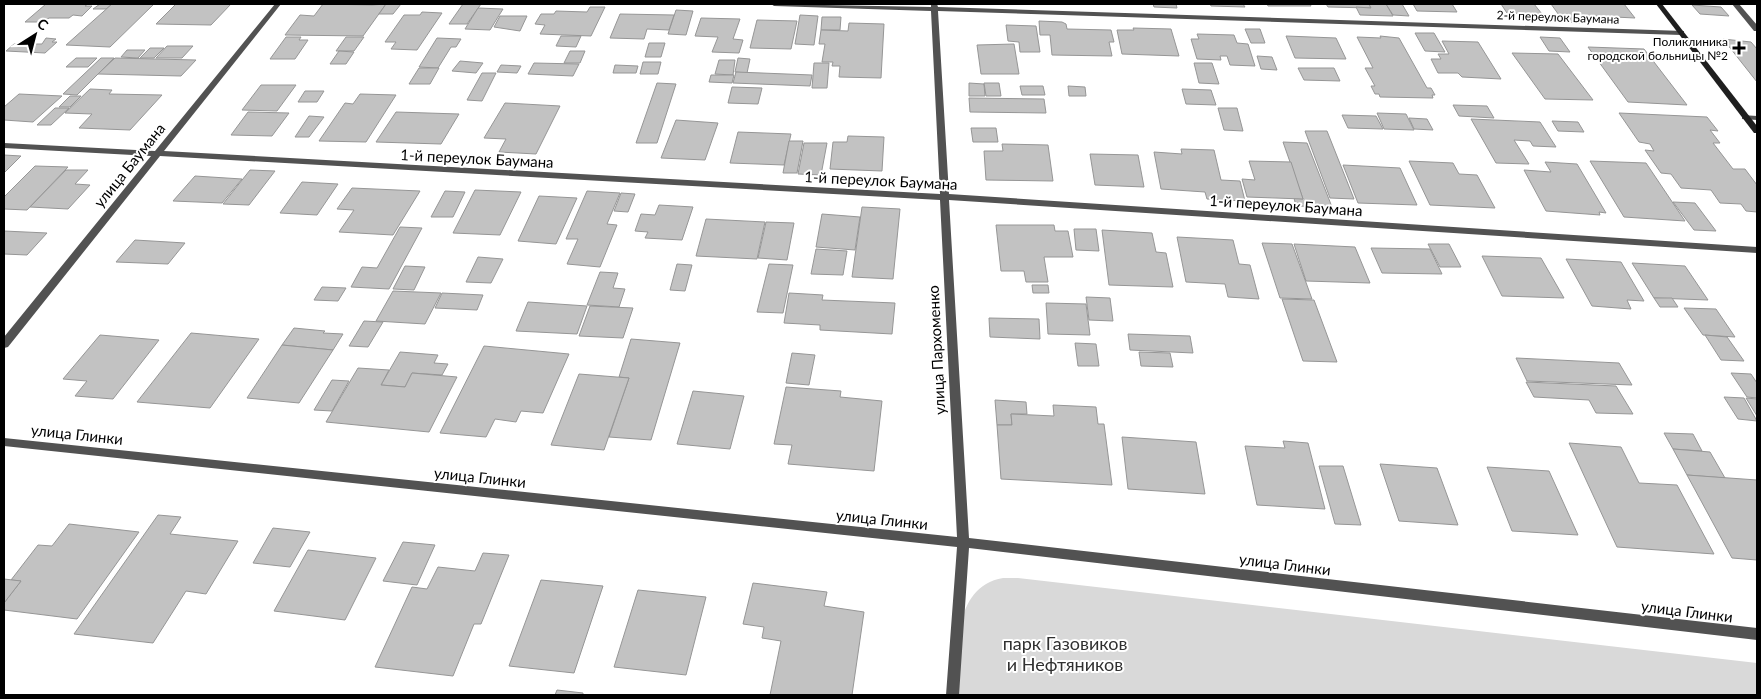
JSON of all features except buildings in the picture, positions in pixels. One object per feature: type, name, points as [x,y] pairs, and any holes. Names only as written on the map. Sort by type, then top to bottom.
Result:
[{"type":"street","name":"улица Баумана","points":[[4,344],[154,154],[278,4]]},
{"type":"street","name":"2-й переулок Баумана","points":[[774,4],[934,6],[1681,33]]},
{"type":"street","points":[[1659,4],[1757,131]]},
{"type":"street","points":[[1736,4],[1757,29]]},
{"type":"street","name":"улица Пархоменко","points":[[934,6],[963,543],[952,695]]},
{"type":"street","points":[[1745,117],[1757,118]]},
{"type":"street","name":"1-й переулок Баумана","points":[[4,145],[944,197],[1757,250]]},
{"type":"street","name":"улица Глинки","points":[[4,442],[963,543],[1757,634]]},
{"type":"green space","name":"парк Газовиков и Нефтяников","points":[[1003,578],[1018,578],[1757,663],[1757,695],[955,695],[958,643],[966,608],[974,594],[986,584]]},
{"type":"place","name":"Поликлиника городской больницы №2","points":[[1739,48]]}]
